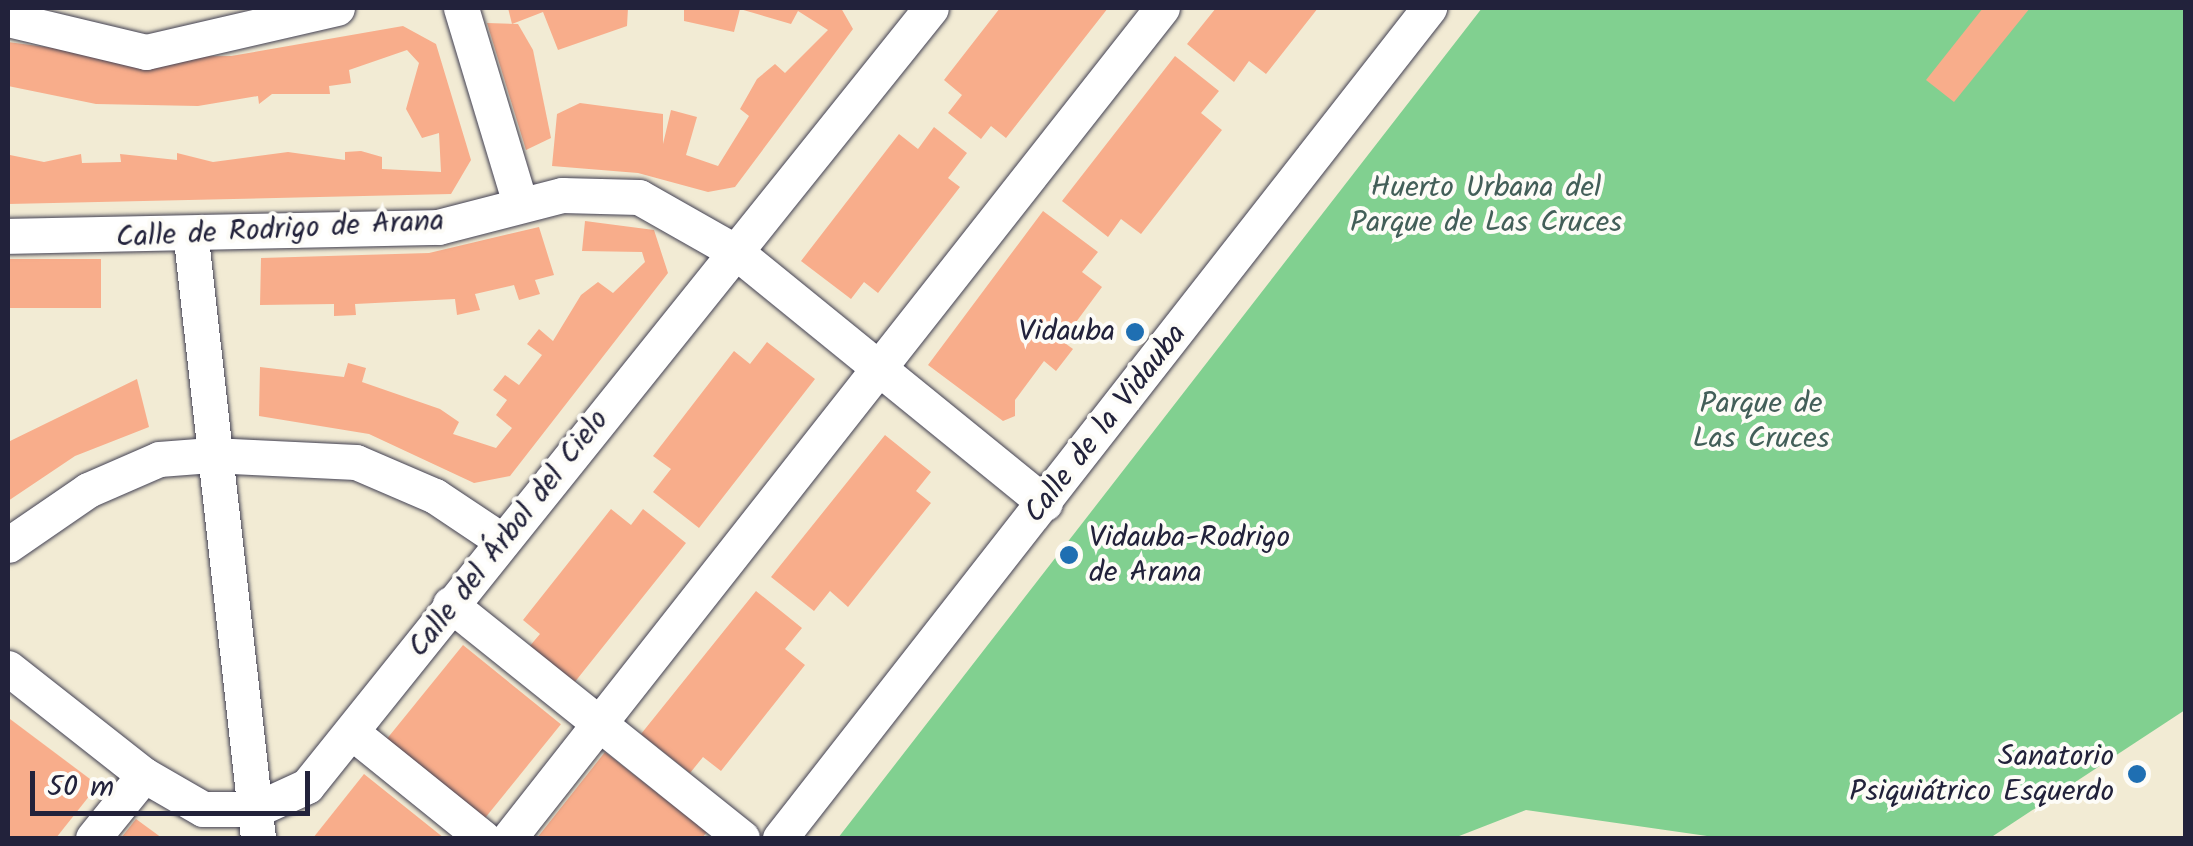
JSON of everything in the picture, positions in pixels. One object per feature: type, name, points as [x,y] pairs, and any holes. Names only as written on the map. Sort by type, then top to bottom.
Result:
[{"type":"street","points":[[8,19],[146,52],[336,8]]},
{"type":"street","points":[[460,8],[520,204]]},
{"type":"street","points":[[509,838],[602,726],[1162,8]]},
{"type":"street","name":"Calle de la Vidauba","points":[[780,838],[1429,8]]},
{"type":"street","name":"Calle del Árbol del Cielo","points":[[8,668],[144,775],[203,808],[258,824],[308,786],[354,734],[450,604],[736,252],[912,14]]},
{"type":"street","name":"Calle de Rodrigo de Arana","points":[[8,236],[191,239],[438,227],[520,204],[602,192],[638,198],[736,252],[1045,502]]},
{"type":"street","points":[[191,239],[211,455],[258,824]]},
{"type":"street","points":[[8,545],[88,490],[159,459],[211,455],[356,462],[435,496],[501,540]]},
{"type":"street","points":[[450,604],[742,838]]},
{"type":"street","points":[[354,734],[483,838]]},
{"type":"street","points":[[93,838],[144,775]]},
{"type":"green space","name":"Parque de Las Cruces","points":[[1482,8],[2185,8],[2185,710],[1990,838],[1721,838],[1526,810],[1454,838],[838,838]]},
{"type":"building","points":[[508,8],[628,8],[627,26],[558,50],[543,12],[512,24]]},
{"type":"building","points":[[684,8],[841,8],[853,29],[735,187],[708,192],[638,173],[552,166],[557,114],[580,103],[663,114],[663,144],[671,110],[697,117],[686,155],[718,166],[749,116],[740,109],[757,79],[775,64],[785,73],[828,30],[798,11],[791,24],[740,9],[734,32],[684,21]]},
{"type":"building","points":[[1000,8],[1108,8],[1006,138],[991,126],[981,139],[948,113],[962,95],[944,80]]},
{"type":"building","points":[[1216,8],[1318,8],[1266,74],[1249,61],[1234,82],[1187,44]]},
{"type":"building","points":[[1983,8],[2030,8],[1954,102],[1926,80]]},
{"type":"building","points":[[487,23],[518,24],[533,50],[551,138],[526,150]]},
{"type":"building","points":[[403,26],[436,44],[471,160],[451,194],[8,204],[10,155],[44,162],[81,154],[82,163],[121,162],[120,154],[177,160],[177,153],[213,162],[288,152],[345,160],[345,152],[361,151],[382,157],[382,169],[441,172],[439,133],[422,138],[406,109],[419,63],[407,50],[349,70],[351,83],[329,86],[330,94],[272,94],[259,104],[258,96],[198,106],[96,104],[8,86],[8,42],[121,57],[231,56]]},
{"type":"building","points":[[1175,56],[1219,91],[1201,113],[1222,130],[1141,234],[1121,219],[1108,237],[1062,201]]},
{"type":"building","points":[[934,127],[967,153],[948,178],[960,187],[878,293],[864,282],[851,299],[801,261],[899,134],[918,149]]},
{"type":"building","points":[[1043,211],[1098,252],[1082,272],[1102,287],[1062,341],[1073,349],[1056,371],[1044,361],[1015,400],[1015,416],[1003,421],[928,365]]},
{"type":"building","points":[[585,221],[654,230],[668,273],[510,476],[474,483],[369,434],[259,416],[260,367],[344,377],[348,363],[366,368],[362,382],[440,409],[459,422],[453,434],[496,448],[512,428],[496,415],[507,400],[493,390],[505,375],[519,385],[542,355],[527,344],[539,329],[553,341],[581,295],[598,282],[613,293],[645,262],[642,252],[582,251]]},
{"type":"building","points":[[539,227],[554,275],[535,280],[540,294],[519,300],[514,285],[475,294],[480,310],[457,315],[455,299],[355,304],[356,315],[334,316],[334,304],[260,305],[261,258],[429,253]]},
{"type":"building","points":[[8,259],[101,259],[101,308],[8,308]]},
{"type":"building","points":[[767,342],[815,379],[699,528],[653,492],[671,469],[653,456],[734,351],[750,364]]},
{"type":"building","points":[[137,379],[149,427],[75,456],[8,501],[8,442]]},
{"type":"building","points":[[885,435],[931,472],[916,491],[931,503],[848,607],[830,591],[814,611],[771,577]]},
{"type":"building","points":[[611,509],[631,525],[643,509],[686,543],[574,683],[529,647],[540,634],[523,620]]},
{"type":"building","points":[[756,591],[802,628],[785,649],[805,665],[721,771],[703,757],[690,773],[641,734]]},
{"type":"building","points":[[463,645],[561,724],[483,821],[385,741]]},
{"type":"building","points":[[10,719],[98,785],[56,838],[8,838]]},
{"type":"building","points":[[605,752],[707,832],[702,838],[537,838]]},
{"type":"building","points":[[364,774],[444,838],[313,838]]},
{"type":"building","points":[[136,819],[162,838],[121,838]]},
{"type":"place","name":"Vidauba","points":[[1135,332]]},
{"type":"place","name":"Vidauba-Rodrigo de Arana","points":[[1069,555]]},
{"type":"place","name":"Sanatorio Psiquiátrico Esquerdo","points":[[2137,774]]},
{"type":"park label","name":"Huerto Urbana del Parque de Las Cruces","points":[[1486,205]]}]
